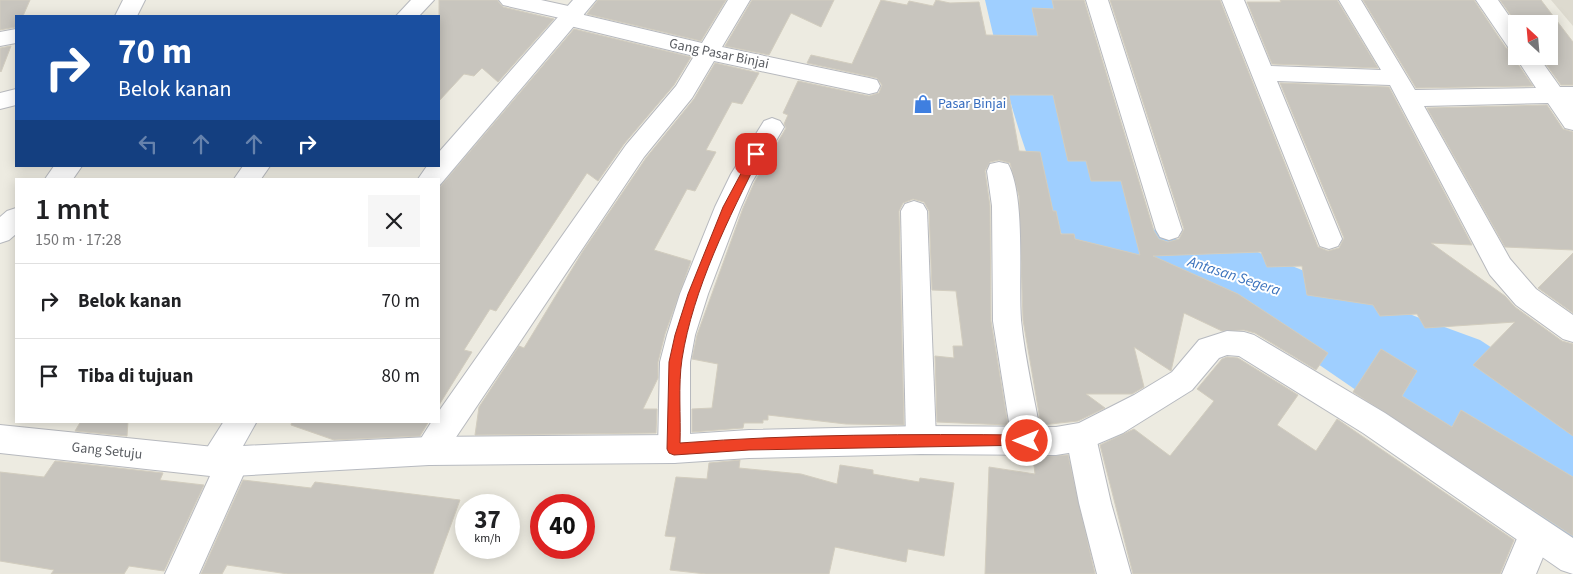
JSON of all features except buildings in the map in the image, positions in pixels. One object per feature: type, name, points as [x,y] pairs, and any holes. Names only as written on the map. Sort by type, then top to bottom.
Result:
[{"type":"street","points":[[126,15],[134,0]]},
{"type":"street","points":[[408,15],[423,0]]},
{"type":"street","name":"Gang Pasar Binjai","points":[[510,0],[576,11],[708,52],[869,86]]},
{"type":"street","points":[[429,451],[634,151],[684,92],[739,0]]},
{"type":"street","points":[[1097,0],[1169,230]]},
{"type":"street","points":[[1233,0],[1329,239]]},
{"type":"street","points":[[1350,0],[1403,88],[1500,267],[1526,297],[1573,330]]},
{"type":"street","points":[[1487,0],[1508,30]]},
{"type":"street","points":[[431,178],[576,11]]},
{"type":"street","points":[[0,40],[15,36]]},
{"type":"street","points":[[1535,65],[1563,94],[1573,122]]},
{"type":"street","points":[[1262,73],[1403,88],[1563,94]]},
{"type":"street","points":[[0,101],[15,97]]},
{"type":"street","points":[[674,449],[675,362],[680,335],[728,207],[740,181],[772,127]]},
{"type":"street","points":[[58,178],[69,167]]},
{"type":"street","points":[[247,178],[257,167]]},
{"type":"street","points":[[999,171],[1005,206],[1007,321],[1027,441]]},
{"type":"street","points":[[914,211],[921,440]]},
{"type":"street","points":[[0,233],[15,219]]},
{"type":"street","name":"Gang Setuju","points":[[0,439],[224,461],[429,451],[674,449],[749,444],[921,440],[1056,442],[1080,437],[1112,424],[1182,381],[1209,349],[1227,343],[1244,344],[1374,422],[1573,558]]},
{"type":"street","points":[[182,574],[224,461],[241,423]]},
{"type":"street","points":[[1080,437],[1114,574]]},
{"type":"street","points":[[1518,574],[1536,533]]},
{"type":"shaded area","points":[[1551,0],[1573,0],[1573,26]]},
{"type":"water","name":"Antasan Segera","points":[[985,0],[1054,0],[1143,218],[1155,230],[1176,239],[1255,251],[1417,317],[1480,340],[1573,401],[1573,539],[1302,353],[1069,247],[1040,188],[1028,158],[1000,64]]},
{"type":"place","name":"Pasar Binjai","points":[[923,104]]},
{"type":"route","points":[[756,154],[740,181],[728,207],[680,335],[675,362],[674,449],[749,444],[921,440],[1027,441]]}]
